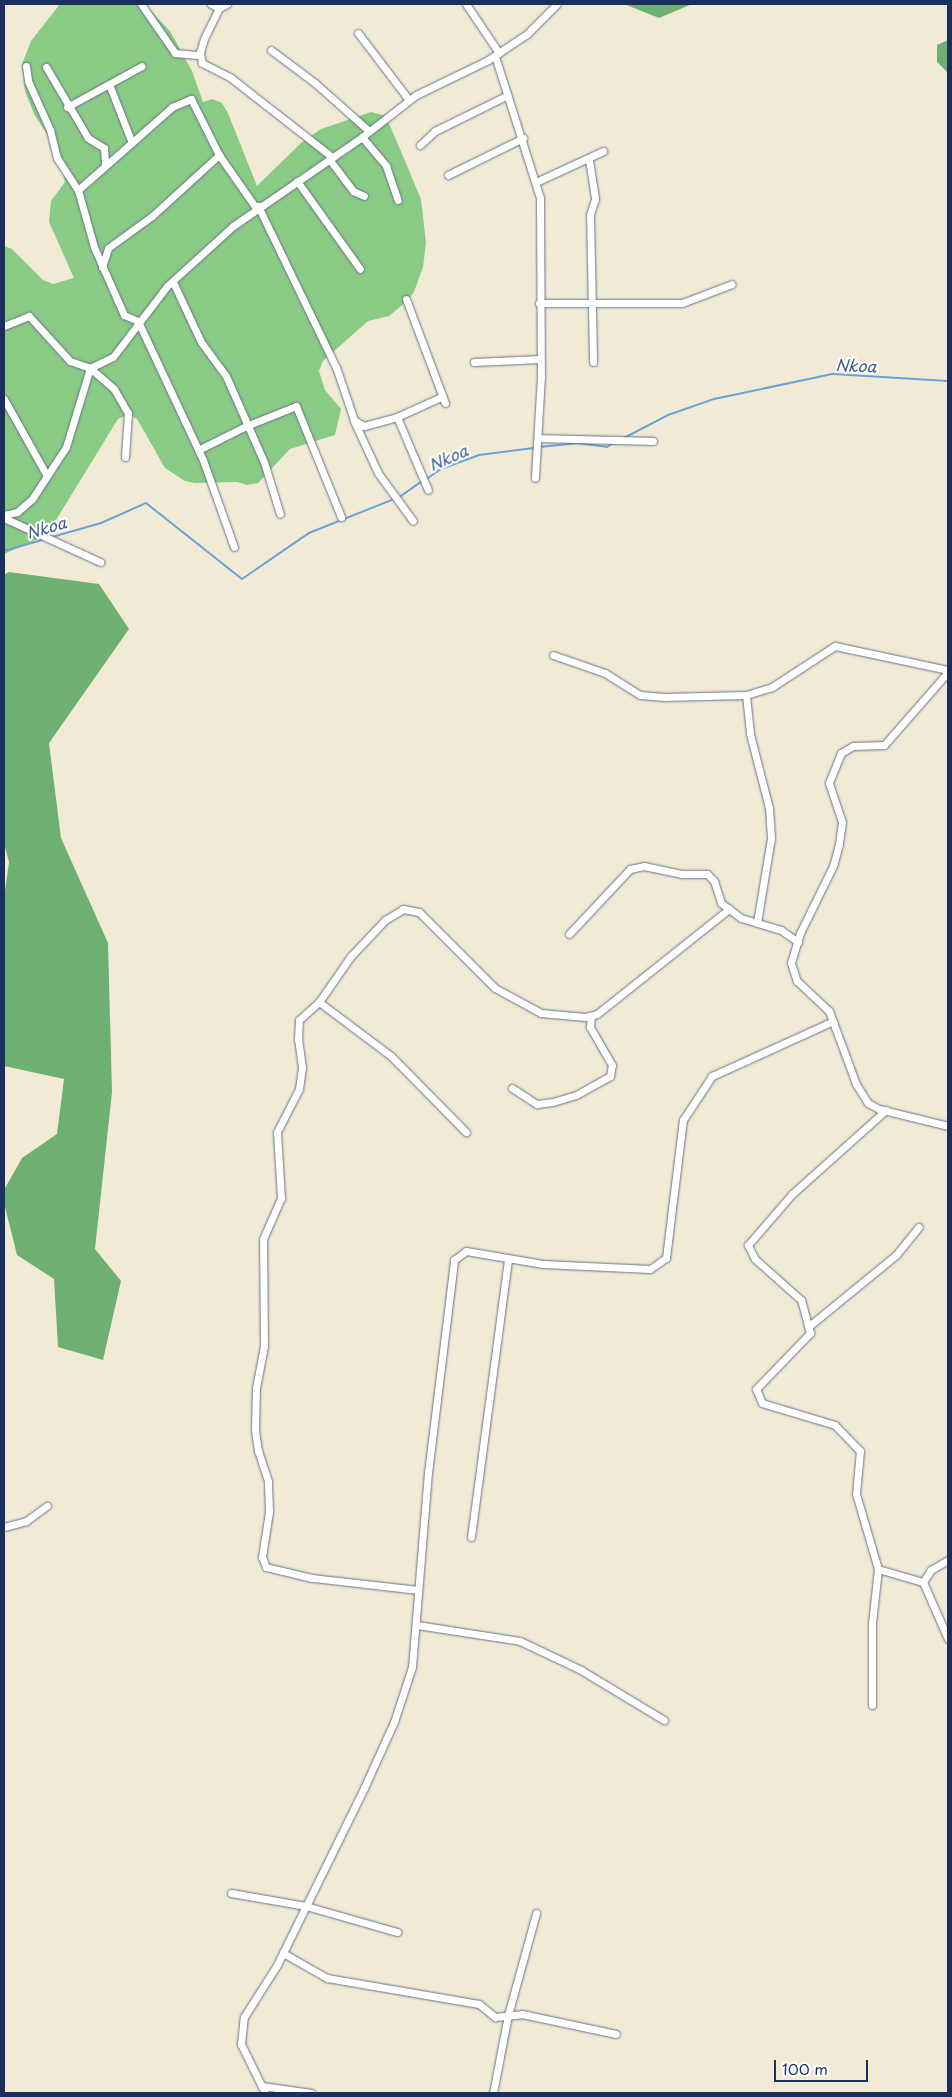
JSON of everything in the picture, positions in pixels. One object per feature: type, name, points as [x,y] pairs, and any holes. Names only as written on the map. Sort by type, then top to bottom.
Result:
[{"type":"street","points":[[141,4],[175,53],[200,55]]},
{"type":"street","points":[[211,4],[219,8]]},
{"type":"street","points":[[227,4],[219,8],[200,55],[202,63],[231,78],[330,158],[353,191],[364,196]]},
{"type":"street","points":[[466,4],[497,54],[540,198],[540,359],[535,478]]},
{"type":"street","points":[[4,517],[17,512],[32,499],[46,474],[66,447],[90,368],[113,357],[138,321],[173,282],[257,207],[362,137],[409,100],[497,54],[527,34],[557,4]]},
{"type":"street","points":[[358,33],[409,100]]},
{"type":"street","points":[[270,50],[315,83],[369,131]]},
{"type":"street","points":[[26,66],[28,80],[50,130],[57,158],[78,190],[102,266],[124,315],[138,321],[198,450],[234,547]]},
{"type":"street","points":[[68,107],[142,66]]},
{"type":"street","points":[[46,67],[88,138],[104,148],[105,164]]},
{"type":"street","points":[[109,84],[132,143]]},
{"type":"street","points":[[420,145],[435,131],[508,95]]},
{"type":"street","points":[[78,190],[105,164],[132,143],[172,107],[191,99],[219,155],[257,207],[336,367],[354,420],[378,473],[413,521]]},
{"type":"street","points":[[362,137],[386,166],[398,200]]},
{"type":"street","points":[[448,175],[523,138]]},
{"type":"street","points":[[536,182],[588,160],[603,151]]},
{"type":"street","points":[[102,266],[108,248],[152,216],[219,155]]},
{"type":"street","points":[[588,160],[595,199],[590,214],[593,362]]},
{"type":"street","points":[[296,181],[360,269]]},
{"type":"street","points":[[173,282],[201,342],[226,376],[246,426],[264,462],[280,514]]},
{"type":"street","points":[[539,303],[682,302],[732,284]]},
{"type":"street","points":[[354,420],[364,426],[397,417],[443,400],[406,299]]},
{"type":"street","points":[[4,326],[29,316],[70,360],[90,368],[114,389],[128,413],[125,457]]},
{"type":"street","points":[[474,362],[540,359]]},
{"type":"street","points":[[4,399],[46,474]]},
{"type":"street","points":[[198,450],[246,426],[296,406],[341,517]]},
{"type":"street","points":[[397,417],[428,490]]},
{"type":"street","points":[[538,438],[653,441]]},
{"type":"street","points":[[4,517],[100,562]]},
{"type":"street","points":[[553,655],[606,673],[640,695],[664,698],[746,695],[772,687],[835,646],[948,671],[884,745],[853,746],[841,753],[829,783],[842,822],[839,844],[833,866],[798,942],[791,963],[797,981],[830,1011],[856,1084],[868,1103],[886,1110],[948,1126]]},
{"type":"street","points":[[746,695],[750,734],[769,808],[771,838],[756,922]]},
{"type":"street","points":[[569,934],[630,869],[644,866],[682,874],[707,874],[714,881],[721,903],[741,918],[781,930],[798,942]]},
{"type":"street","points":[[418,1590],[312,1578],[266,1567],[262,1556],[269,1512],[268,1481],[258,1451],[255,1428],[256,1388],[264,1346],[263,1239],[281,1198],[277,1132],[299,1089],[302,1067],[298,1038],[299,1020],[319,1002],[350,956],[386,920],[403,908],[419,912],[495,988],[541,1013],[591,1016],[597,1014],[729,909]]},
{"type":"street","points":[[319,1002],[391,1056],[466,1132]]},
{"type":"street","points":[[512,1088],[537,1104],[553,1102],[576,1095],[610,1076],[612,1065],[590,1027],[591,1016]]},
{"type":"street","points":[[265,2093],[241,2044],[244,2017],[283,1953],[306,1906],[394,1722],[412,1667],[417,1625],[418,1590],[428,1474],[454,1260],[466,1251],[543,1264],[650,1268],[666,1258],[683,1120],[712,1076],[832,1021]]},
{"type":"street","points":[[872,1705],[872,1623],[878,1570],[856,1494],[860,1451],[835,1425],[762,1403],[756,1390],[810,1333],[801,1300],[755,1259],[748,1244],[792,1194],[886,1110]]},
{"type":"street","points":[[808,1327],[896,1255],[919,1227]]},
{"type":"street","points":[[471,1537],[508,1258]]},
{"type":"street","points":[[4,1528],[26,1521],[47,1506]]},
{"type":"street","points":[[923,1582],[930,1570],[948,1560]]},
{"type":"street","points":[[878,1570],[923,1582]]},
{"type":"street","points":[[923,1582],[948,1638]]},
{"type":"street","points":[[417,1625],[520,1641],[581,1670],[664,1720]]},
{"type":"street","points":[[231,1893],[306,1906],[397,1932]]},
{"type":"street","points":[[493,2093],[508,2015],[536,1913]]},
{"type":"street","points":[[283,1953],[327,1978],[479,2004],[495,2017],[522,2014],[616,2034]]},
{"type":"street","points":[[262,2086],[312,2093]]},
{"type":"green space","points":[[60,4],[144,4],[170,31],[192,71],[203,102],[212,99],[222,103],[228,113],[257,186],[301,143],[321,129],[371,112],[386,116],[421,199],[426,243],[423,267],[414,292],[407,301],[389,316],[368,321],[323,361],[319,371],[325,390],[341,409],[335,435],[290,449],[258,483],[247,485],[237,482],[195,483],[185,481],[165,468],[137,419],[129,414],[118,419],[56,520],[40,538],[4,554],[4,246],[12,249],[43,280],[53,284],[74,278],[49,222],[51,201],[65,182],[63,172],[56,148],[34,114],[25,91],[22,64],[31,41]]},
{"type":"green space","points":[[624,4],[692,4],[659,18]]},
{"type":"green space","points":[[948,40],[948,73],[937,62],[937,45]]},
{"type":"green space","points":[[9,572],[99,584],[129,629],[49,743],[61,838],[108,943],[112,1092],[95,1249],[121,1281],[103,1360],[58,1347],[54,1279],[17,1255],[4,1203],[4,1190],[22,1158],[57,1134],[64,1079],[4,1066],[4,898],[9,862],[4,843],[4,575]]},
{"type":"waterway","name":"Nkoa","points":[[624,438],[668,415],[714,399],[833,374],[948,381]]},
{"type":"waterway","name":"Nkoa","points":[[539,447],[576,443],[607,447],[615,442]]},
{"type":"waterway","name":"Nkoa","points":[[425,480],[441,469],[479,455],[534,448]]},
{"type":"waterway","name":"Nkoa","points":[[398,498],[421,482]]},
{"type":"waterway","name":"Nkoa","points":[[52,537],[101,523],[146,503],[242,579],[309,533],[394,499]]},
{"type":"waterway","name":"Nkoa","points":[[4,551],[45,539]]}]
